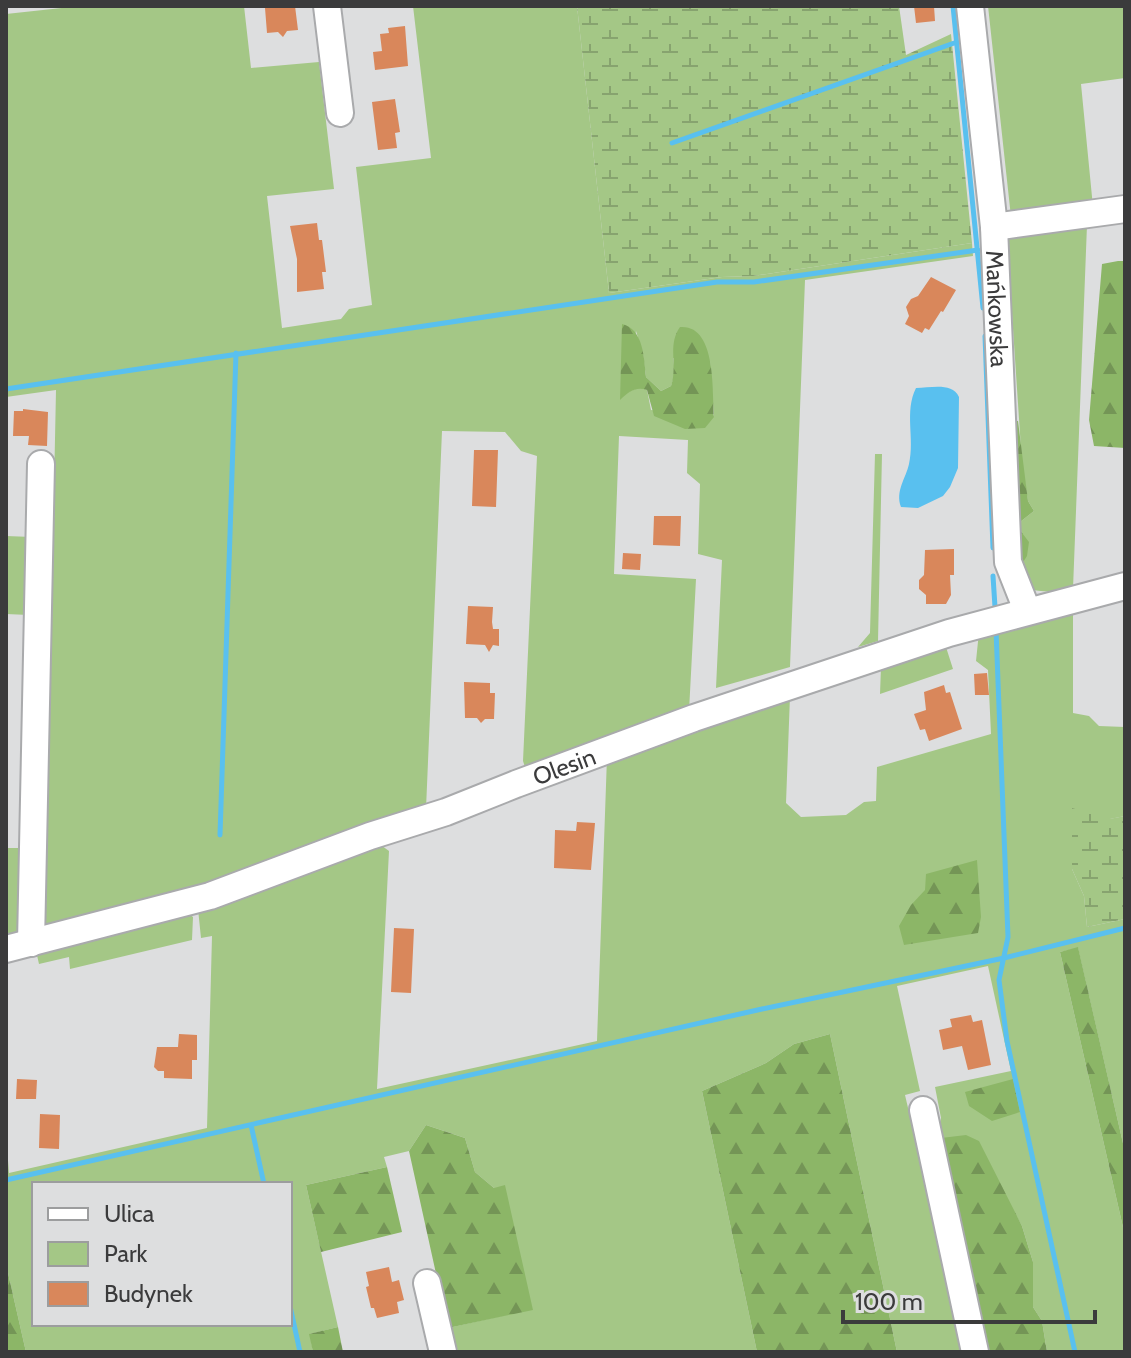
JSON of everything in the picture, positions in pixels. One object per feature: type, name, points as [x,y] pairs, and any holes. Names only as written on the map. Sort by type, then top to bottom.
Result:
[{"type":"street","points":[[327,6],[340,113]]},
{"type":"street","name":"Mańkowska","points":[[970,6],[994,227],[1008,562],[1027,610]]},
{"type":"street","points":[[994,227],[1125,209]]},
{"type":"street","points":[[18,946],[41,464]]},
{"type":"street","name":"Olesin","points":[[18,946],[210,896],[370,836],[446,812],[694,718],[949,633],[1125,586]]},
{"type":"street","points":[[923,1110],[975,1352]]},
{"type":"street","points":[[427,1283],[443,1352]]},
{"type":"green space","points":[[80,6],[244,6],[251,68],[319,62],[334,189],[267,196],[282,328],[341,319],[349,309],[372,305],[356,167],[431,158],[413,6],[577,6],[609,293],[722,277],[753,276],[972,243],[973,256],[805,280],[790,667],[716,688],[722,560],[698,554],[700,484],[687,473],[688,440],[619,436],[614,574],[696,579],[689,711],[525,767],[537,456],[521,451],[505,432],[442,431],[426,809],[234,874],[39,929],[49,497],[54,488],[56,390],[6,397],[6,14]],"holes":[[[636,331],[646,377],[661,391],[671,386],[675,374],[673,358],[710,361],[714,417],[651,410],[647,390],[640,387],[628,392]]]},
{"type":"green space","points":[[577,6],[899,6],[906,55],[951,34],[972,243],[753,276],[722,277],[609,293]]},
{"type":"green space","points":[[988,6],[1125,6],[1125,78],[1081,84],[1093,207],[1011,217]]},
{"type":"green space","points":[[1087,225],[1073,589],[1053,592],[1033,590],[1023,577],[1019,529],[1020,522],[1034,511],[1028,501],[1022,464],[1007,238]]},
{"type":"green space","points":[[1125,261],[1125,448],[1094,446],[1089,420],[1102,264]]},
{"type":"green space","points":[[622,324],[639,338],[646,377],[661,391],[671,386],[674,341],[680,327],[692,329],[701,336],[710,362],[713,392],[714,417],[705,428],[685,429],[654,416],[647,390],[632,390],[620,400]]},
{"type":"green space","points":[[1011,420],[1018,421],[1028,501],[1034,511],[1020,522],[1019,529],[1029,542],[1027,556],[1020,567]]},
{"type":"green space","points":[[875,454],[882,454],[878,641],[858,647],[870,633]]},
{"type":"green space","points":[[6,536],[32,537],[29,615],[6,614]]},
{"type":"green space","points":[[1073,607],[1073,713],[1089,716],[1099,726],[1125,727],[1125,816],[1110,819],[1072,869],[1084,896],[1087,927],[1125,919],[1125,1152],[1078,948],[1060,952],[1125,1236],[1125,1352],[1047,1352],[1042,1321],[1033,1307],[1033,1262],[1022,1226],[1002,1191],[941,1138],[935,1087],[1011,1071],[988,966],[897,986],[920,1091],[905,1095],[912,1125],[919,1131],[966,1352],[897,1352],[830,1034],[794,1044],[766,1063],[702,1091],[757,1352],[454,1352],[448,1328],[532,1309],[494,1188],[475,1172],[465,1138],[426,1125],[409,1151],[384,1157],[387,1167],[306,1185],[338,1327],[310,1334],[313,1352],[26,1352],[6,1264],[6,1135],[9,1173],[207,1128],[212,936],[201,938],[198,909],[378,843],[389,851],[377,1089],[597,1041],[607,757],[790,696],[786,803],[801,817],[846,815],[864,802],[876,801],[877,767],[991,734],[988,670],[976,661],[979,632]]},
{"type":"green space","points":[[945,644],[953,669],[880,694],[881,667]]},
{"type":"green space","points":[[1072,808],[1109,819],[1125,816],[1125,919],[1087,927],[1084,896],[1072,869]]},
{"type":"green space","points":[[6,848],[25,848],[20,933],[6,939]]},
{"type":"green space","points":[[977,860],[981,917],[978,933],[904,945],[899,926],[911,905],[925,890],[926,874]]},
{"type":"green space","points":[[185,911],[193,917],[192,940],[70,969],[69,957],[39,964],[36,951]]},
{"type":"green space","points":[[1078,947],[1125,1152],[1125,1236],[1060,952]]},
{"type":"green space","points":[[830,1034],[897,1352],[757,1352],[702,1091],[766,1063],[794,1044]]},
{"type":"green space","points":[[1013,1079],[1020,1112],[992,1121],[969,1106],[965,1092]]},
{"type":"green space","points":[[426,1125],[465,1138],[475,1172],[494,1188],[505,1185],[533,1310],[448,1328],[409,1151]]},
{"type":"green space","points":[[966,1135],[979,1141],[1022,1226],[1033,1262],[1033,1307],[1042,1321],[1047,1352],[986,1352],[941,1138]]},
{"type":"green space","points":[[387,1167],[402,1232],[321,1252],[306,1185]]},
{"type":"green space","points":[[6,1264],[26,1352],[6,1352]]},
{"type":"green space","points":[[338,1327],[343,1352],[313,1352],[309,1334]]},
{"type":"water","points":[[916,388],[951,389],[959,397],[958,468],[943,496],[918,508],[901,507],[899,501],[911,454],[911,406]]},
{"type":"building","points":[[295,6],[298,30],[287,31],[283,37],[278,32],[267,33],[265,8]]},
{"type":"building","points":[[914,6],[934,6],[935,21],[916,23]]},
{"type":"building","points":[[405,26],[408,66],[375,70],[373,52],[382,51],[380,34],[389,33],[388,28]]},
{"type":"building","points":[[395,99],[400,132],[395,133],[397,148],[378,150],[372,102]]},
{"type":"building","points":[[317,223],[326,272],[322,272],[324,289],[297,292],[297,259],[290,226]]},
{"type":"building","points":[[931,277],[956,290],[929,330],[925,328],[922,333],[905,324],[909,316],[906,307]]},
{"type":"building","points":[[14,411],[48,412],[47,446],[28,445],[29,436],[13,436]]},
{"type":"building","points":[[474,450],[498,450],[496,507],[472,506]]},
{"type":"building","points":[[654,516],[681,516],[680,546],[653,545]]},
{"type":"building","points":[[954,549],[951,595],[946,604],[926,604],[926,595],[919,589],[919,580],[924,575],[925,550]]},
{"type":"building","points":[[623,553],[641,554],[640,570],[622,569]]},
{"type":"building","points":[[468,606],[493,607],[493,629],[499,629],[499,646],[493,645],[489,652],[485,645],[466,644]]},
{"type":"building","points":[[987,673],[989,695],[975,695],[974,674]]},
{"type":"building","points":[[464,682],[490,683],[490,693],[495,693],[494,719],[485,719],[481,723],[477,718],[465,718]]},
{"type":"building","points":[[944,685],[946,693],[950,692],[962,729],[929,741],[925,729],[920,730],[914,714],[926,710],[924,692]]},
{"type":"building","points":[[577,822],[595,823],[591,870],[554,868],[555,830],[576,831]]},
{"type":"building","points":[[394,928],[414,929],[411,993],[391,992]]},
{"type":"building","points":[[971,1015],[973,1022],[982,1020],[991,1065],[968,1070],[962,1046],[943,1050],[939,1030],[952,1027],[950,1019]]},
{"type":"building","points":[[179,1034],[197,1035],[197,1060],[192,1060],[192,1079],[164,1078],[164,1071],[154,1067],[157,1047],[178,1047]]},
{"type":"building","points":[[17,1079],[37,1080],[36,1099],[16,1099]]},
{"type":"building","points":[[40,1114],[60,1115],[59,1149],[39,1148]]},
{"type":"building","points":[[389,1267],[392,1282],[399,1280],[404,1300],[397,1302],[399,1313],[377,1318],[374,1308],[371,1308],[366,1272]]},
{"type":"waterway","points":[[953,6],[983,308]]},
{"type":"waterway","points":[[672,143],[957,42]]},
{"type":"waterway","points":[[6,389],[717,282],[754,282],[978,250]]},
{"type":"waterway","points":[[985,336],[993,548]]},
{"type":"waterway","points":[[220,835],[236,353]]},
{"type":"waterway","points":[[993,576],[995,607]]},
{"type":"waterway","points":[[996,630],[1008,937],[999,980],[1007,1041],[1075,1352]]},
{"type":"waterway","points":[[6,1180],[762,1009],[1004,958],[1125,928]]},
{"type":"waterway","points":[[251,1125],[264,1182]]},
{"type":"waterway","points":[[292,1315],[300,1352]]}]
